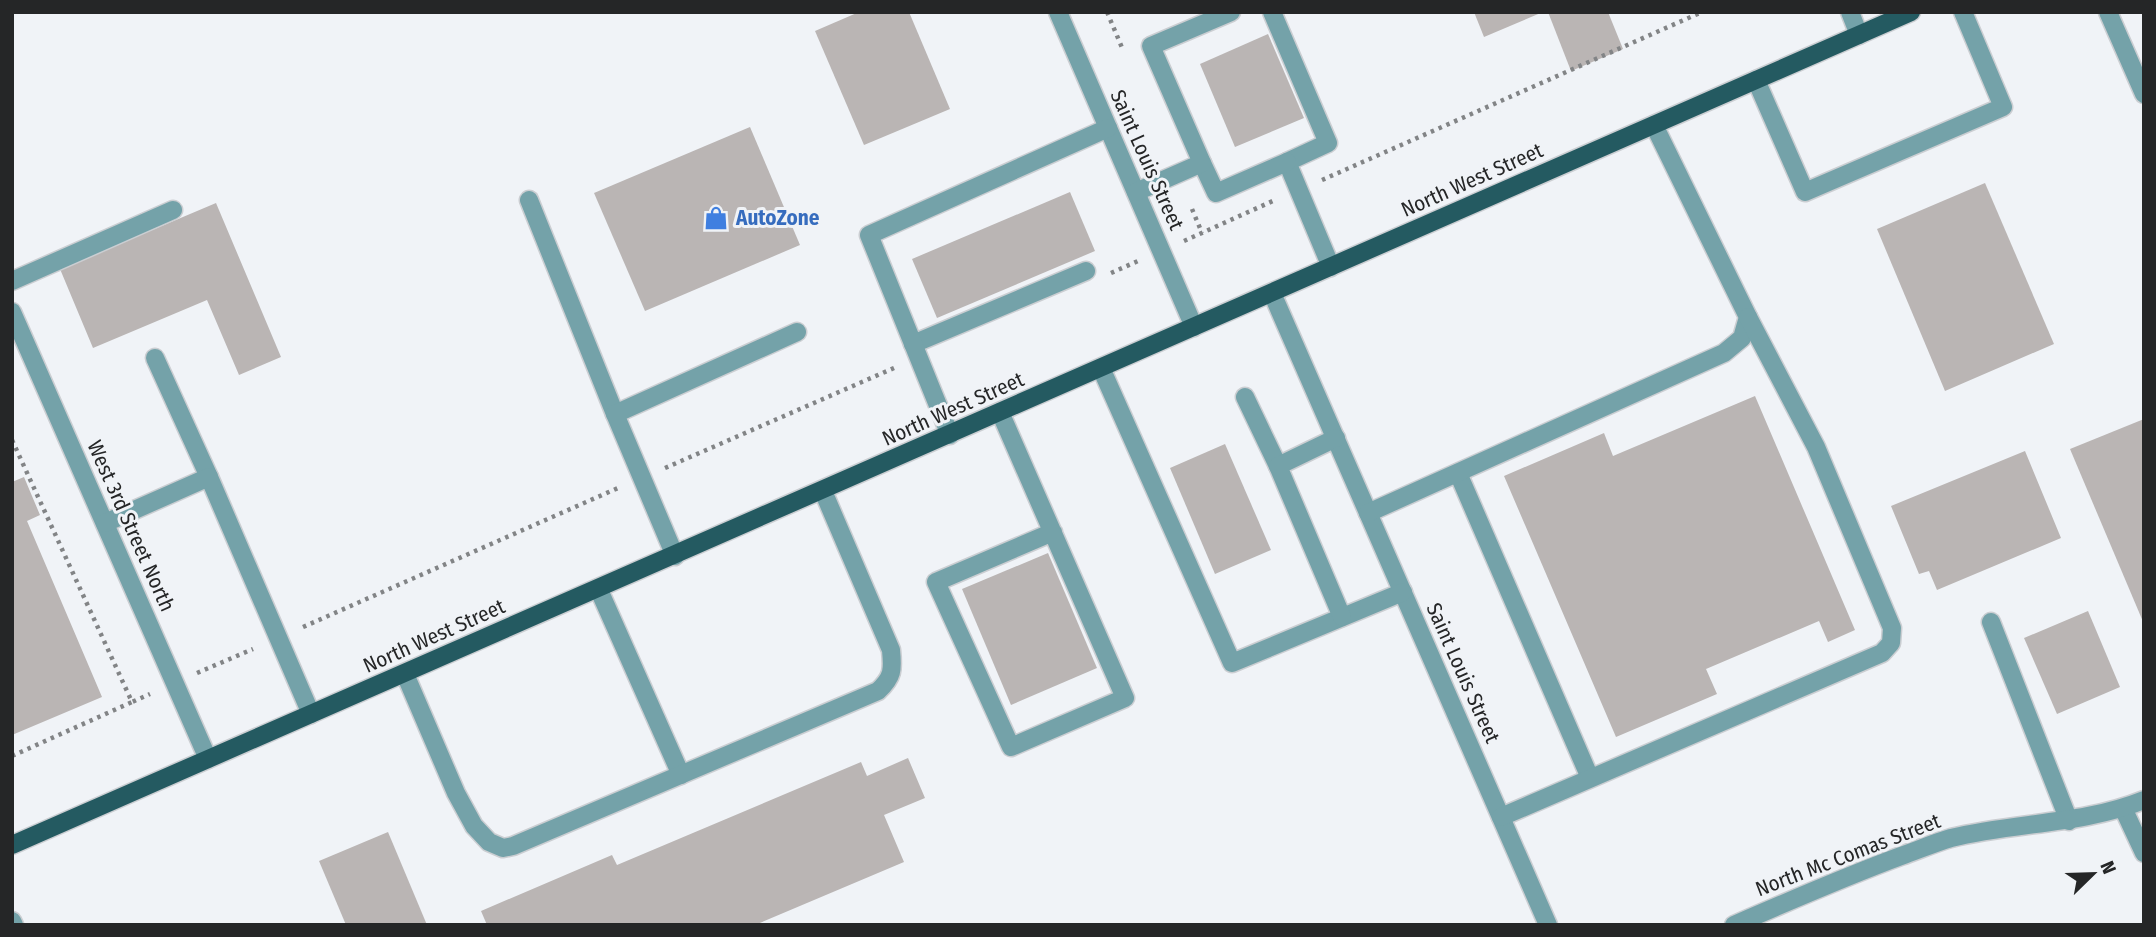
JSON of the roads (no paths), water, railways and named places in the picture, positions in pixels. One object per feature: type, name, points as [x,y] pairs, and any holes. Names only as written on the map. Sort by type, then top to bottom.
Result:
[{"type":"main road","name":"North West Street","points":[[12,845],[1911,12]]},
{"type":"street","name":"Saint Louis Street","points":[[1058,12],[1194,327]]},
{"type":"street","points":[[1231,12],[1151,46],[1216,193],[1328,143],[1272,12]]},
{"type":"street","points":[[1850,12],[1859,35]]},
{"type":"street","points":[[1756,80],[1805,192],[2003,107],[1963,12]]},
{"type":"street","points":[[2108,12],[2144,94]]},
{"type":"street","points":[[1501,817],[1882,653],[1891,643],[1892,628],[1816,447],[1748,317],[1654,125]]},
{"type":"street","points":[[950,435],[869,236],[1108,128]]},
{"type":"street","points":[[1287,162],[1331,267]]},
{"type":"street","points":[[1136,192],[1202,163]]},
{"type":"street","points":[[529,200],[675,556]]},
{"type":"street","points":[[12,281],[173,210]]},
{"type":"street","points":[[916,351],[1094,274]]},
{"type":"street","name":"Saint Louis Street","points":[[1272,293],[1548,925]]},
{"type":"street","name":"West 3rd Street North","points":[[12,312],[208,759]]},
{"type":"street","points":[[1368,513],[1724,353],[1742,338],[1748,317]]},
{"type":"street","points":[[615,414],[797,332]]},
{"type":"street","points":[[155,358],[312,715]]},
{"type":"street","points":[[1101,368],[1232,663],[1403,592]]},
{"type":"street","points":[[1245,397],[1278,466],[1342,617]]},
{"type":"street","points":[[1000,412],[1053,532],[1125,698],[1010,747],[936,582],[1053,532]]},
{"type":"street","points":[[1278,466],[1336,438]]},
{"type":"street","points":[[1458,473],[1590,778]]},
{"type":"street","points":[[105,523],[209,477]]},
{"type":"street","points":[[405,674],[456,793],[474,826],[489,842],[503,848],[878,691],[888,681],[892,668],[891,650],[823,491]]},
{"type":"street","points":[[598,590],[681,775]]},
{"type":"street","points":[[1991,622],[2069,821]]},
{"type":"street","name":"North Mc Comas Street","points":[[1734,925],[1867,869],[1950,838],[2069,821],[2144,800]]},
{"type":"street","points":[[2123,808],[2144,853]]},
{"type":"place","name":"AutoZone","points":[[716,218]]}]
